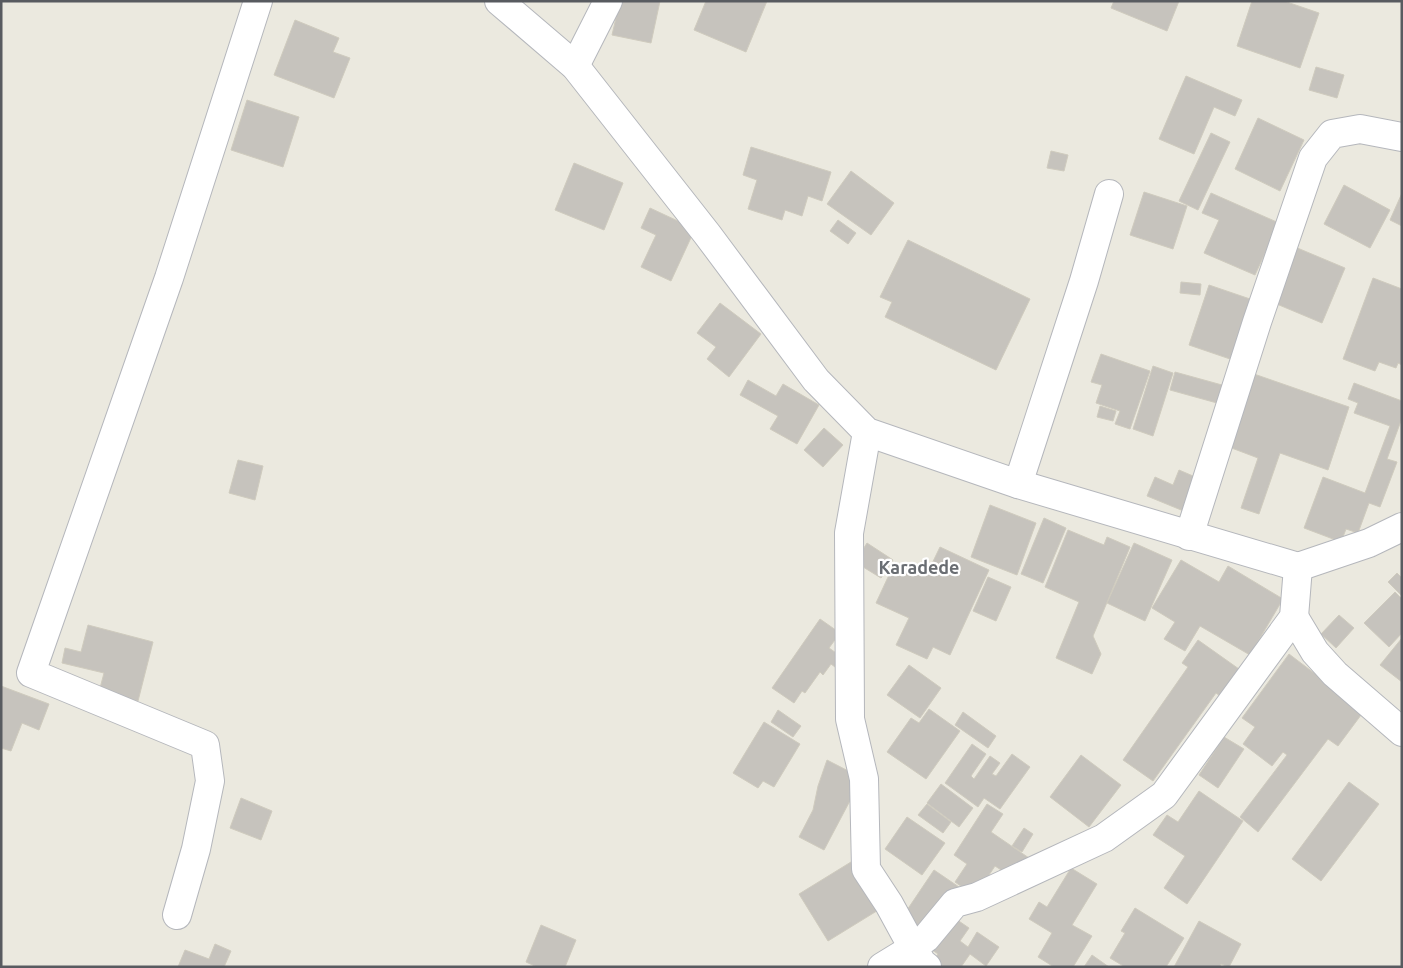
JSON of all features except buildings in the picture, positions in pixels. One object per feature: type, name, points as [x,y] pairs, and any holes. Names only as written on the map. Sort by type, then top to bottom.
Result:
[{"type":"street","points":[[177,915],[196,849],[210,781],[205,745],[30,673],[169,278],[258,1]]},
{"type":"street","points":[[499,1],[575,66],[707,234],[816,380],[867,432],[1018,484],[1298,567],[1369,544],[1402,527]]},
{"type":"street","points":[[575,66],[608,1]]},
{"type":"street","points":[[1189,536],[1257,322],[1313,158],[1332,134],[1360,129],[1402,137]]},
{"type":"street","points":[[1018,484],[1084,281],[1109,194]]},
{"type":"street","points":[[867,432],[849,533],[850,719],[864,779],[866,869],[920,957]]},
{"type":"street","points":[[920,957],[926,938],[956,903],[977,897],[1104,838],[1164,795],[1294,617],[1298,567]]},
{"type":"street","points":[[1294,617],[1315,652],[1335,674],[1402,732]]},
{"type":"street","points":[[882,967],[920,957]]},
{"type":"district","name":"Karadede","points":[[919,567]]}]
